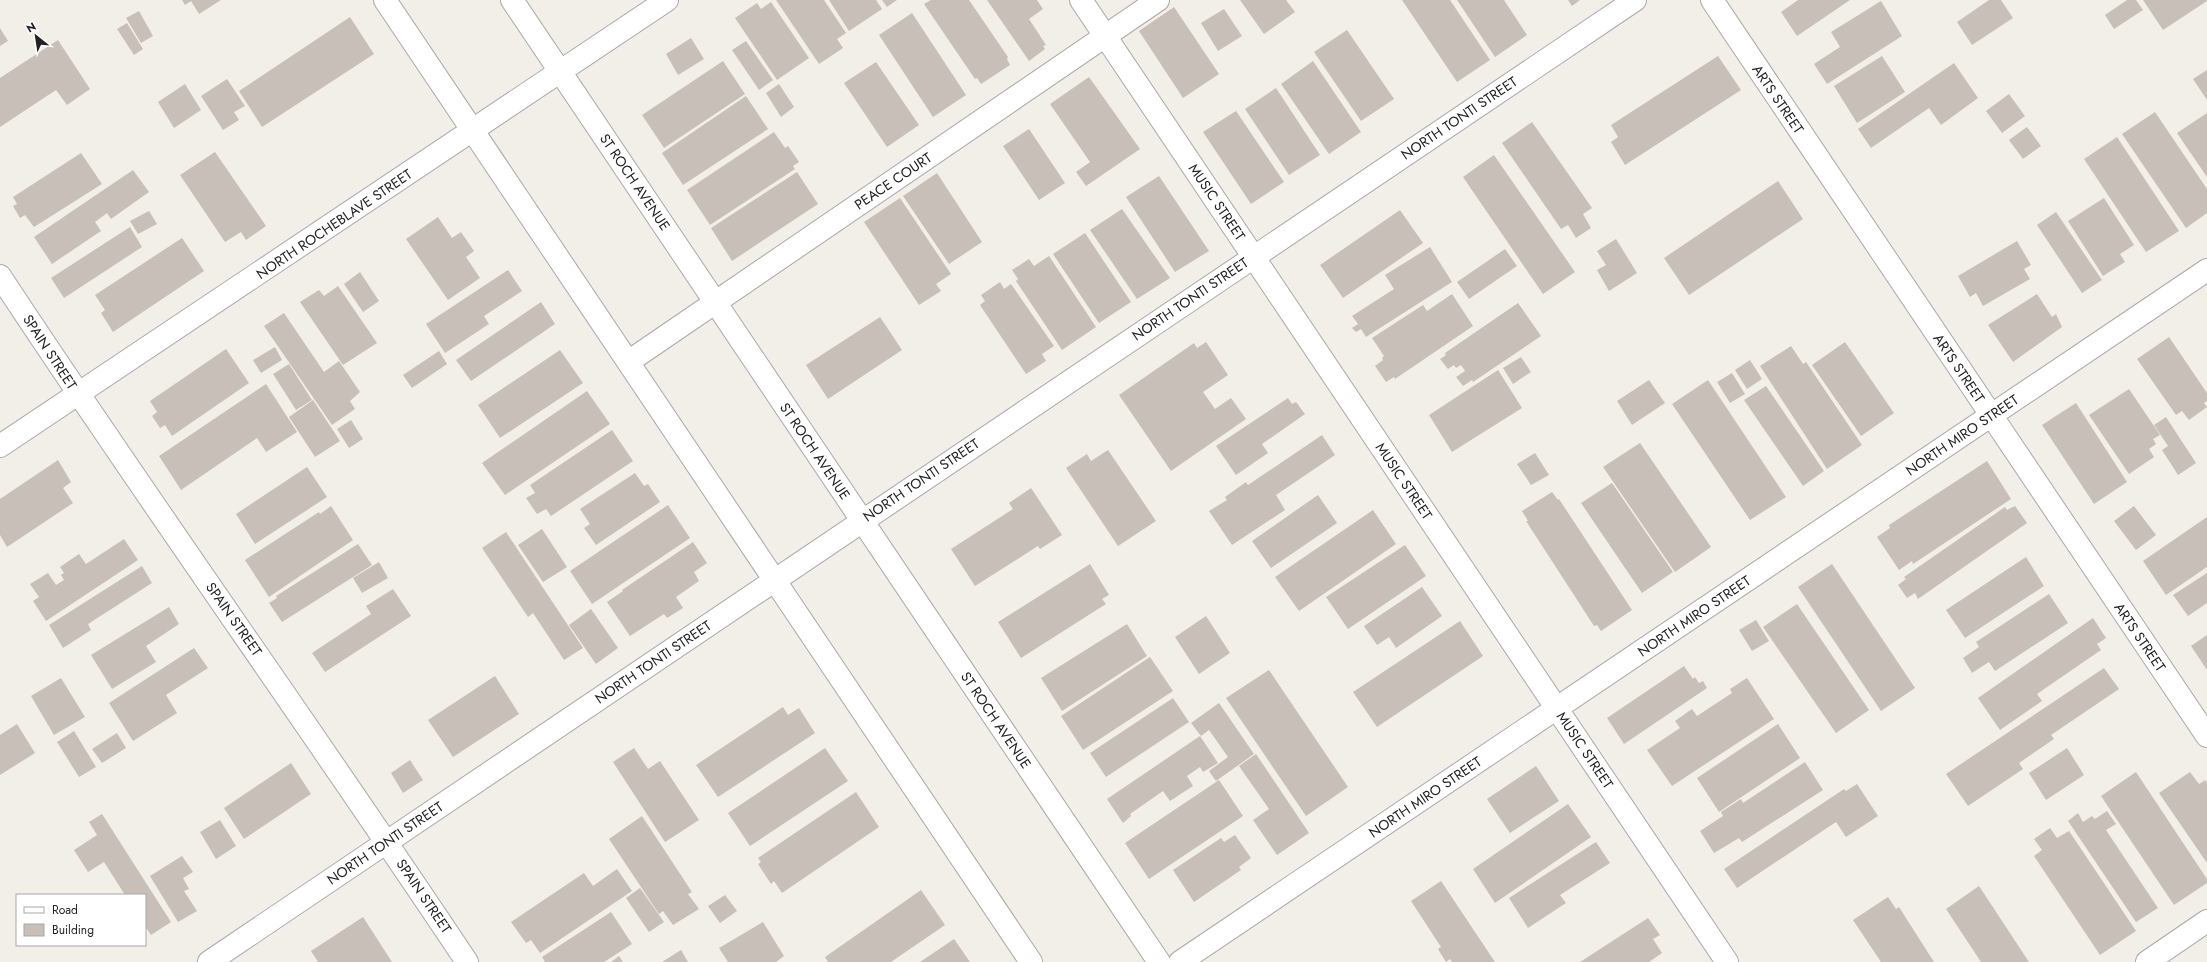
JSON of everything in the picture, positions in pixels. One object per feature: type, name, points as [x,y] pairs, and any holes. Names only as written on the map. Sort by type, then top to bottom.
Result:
[{"type":"street","points":[[385,0],[1031,962]]},
{"type":"street","name":"ST ROCH AVENUE","points":[[512,0],[1159,962]]},
{"type":"street","name":"NORTH ROCHEBLAVE STREET","points":[[0,446],[667,0]]},
{"type":"street","name":"MUSIC STREET","points":[[1081,0],[1727,962]]},
{"type":"street","name":"PEACE COURT","points":[[628,362],[1158,0]]},
{"type":"street","name":"NORTH TONTI STREET","points":[[209,962],[862,520],[1635,0]]},
{"type":"street","name":"ARTS STREET","points":[[1712,0],[2207,736]]},
{"type":"street","name":"NORTH MIRO STREET","points":[[1180,962],[2207,270]]},
{"type":"street","name":"SPAIN STREET","points":[[0,276],[77,394],[388,842],[468,962]]},
{"type":"street","points":[[2147,962],[2207,921]]},
{"type":"building","points":[[182,0],[221,0],[199,14],[191,1],[185,5]]},
{"type":"building","points":[[776,0],[824,0],[846,33],[837,39],[843,48],[819,64]]},
{"type":"building","points":[[829,0],[876,0],[882,9],[849,31]]},
{"type":"building","points":[[882,0],[897,0],[887,7]]},
{"type":"building","points":[[931,0],[969,0],[1008,57],[1007,59],[1010,65],[981,84],[977,78],[975,79],[924,4]]},
{"type":"building","points":[[987,0],[1037,0],[1043,9],[1029,19],[1046,45],[1043,46],[1045,49],[1029,61]]},
{"type":"building","points":[[1240,0],[1286,0],[1295,12],[1264,34]]},
{"type":"building","points":[[1402,0],[1450,0],[1490,60],[1457,82]]},
{"type":"building","points":[[1457,0],[1504,0],[1527,35],[1495,57]]},
{"type":"building","points":[[1568,0],[1580,0],[1572,6]]},
{"type":"building","points":[[1798,0],[1850,0],[1797,36],[1781,12]]},
{"type":"building","points":[[1989,0],[2001,0],[2013,18],[1972,45],[1957,22]]},
{"type":"building","points":[[2127,0],[2136,0],[2143,10],[2114,29],[2105,15]]},
{"type":"building","points":[[2143,0],[2207,0],[2207,1],[2163,30]]},
{"type":"building","points":[[1881,1],[1902,36],[1827,84],[1814,64],[1840,47],[1831,32]]},
{"type":"building","points":[[771,2],[809,58],[777,80],[735,18],[757,3],[761,9]]},
{"type":"building","points":[[1174,7],[1219,74],[1183,98],[1139,31]]},
{"type":"building","points":[[1224,9],[1242,36],[1218,51],[1201,23]]},
{"type":"building","points":[[139,11],[153,36],[141,43],[126,18]]},
{"type":"building","points":[[912,13],[966,95],[933,117],[879,35]]},
{"type":"building","points":[[350,17],[374,54],[262,127],[239,91]]},
{"type":"building","points":[[127,23],[143,49],[134,55],[117,29]]},
{"type":"building","points":[[0,28],[8,41],[0,46]]},
{"type":"building","points":[[1347,30],[1394,99],[1361,121],[1314,52]]},
{"type":"building","points":[[691,38],[704,59],[678,75],[666,54]]},
{"type":"building","points":[[58,40],[90,89],[67,105],[56,90],[0,127],[0,78]]},
{"type":"building","points":[[746,41],[773,80],[759,90],[732,50]]},
{"type":"building","points":[[1718,56],[1741,90],[1625,165],[1611,142],[1618,137],[1611,125]]},
{"type":"building","points":[[1882,56],[1905,92],[1857,123],[1834,86]]},
{"type":"building","points":[[723,61],[745,94],[664,148],[642,115]]},
{"type":"building","points":[[1313,61],[1361,132],[1329,154],[1281,84]]},
{"type":"building","points":[[876,62],[919,125],[887,147],[844,83]]},
{"type":"building","points":[[1954,63],[1978,98],[1941,125],[1929,108],[1871,148],[1858,129]]},
{"type":"building","points":[[2207,70],[2207,100],[2193,79]]},
{"type":"building","points":[[1089,77],[1140,149],[1086,186],[1076,172],[1090,162],[1050,104]]},
{"type":"building","points":[[227,79],[245,106],[234,112],[239,120],[223,130],[201,96]]},
{"type":"building","points":[[185,84],[201,110],[174,128],[158,102]]},
{"type":"building","points":[[779,84],[794,107],[781,117],[766,93]]},
{"type":"building","points":[[1276,88],[1320,155],[1289,175],[1245,109]]},
{"type":"building","points":[[2009,94],[2025,116],[2002,133],[1986,111]]},
{"type":"building","points":[[746,96],[768,129],[683,185],[662,153]]},
{"type":"building","points":[[1236,111],[1284,182],[1251,204],[1203,132]]},
{"type":"building","points":[[2155,112],[2207,189],[2207,213],[2186,228],[2122,134]]},
{"type":"building","points":[[2207,113],[2207,177],[2177,133]]},
{"type":"building","points":[[1532,122],[1592,208],[1583,214],[1591,228],[1576,238],[1568,225],[1561,229],[1502,143]]},
{"type":"building","points":[[2027,127],[2041,146],[2023,159],[2009,140]]},
{"type":"building","points":[[1029,129],[1065,183],[1039,200],[1003,146]]},
{"type":"building","points":[[774,132],[785,148],[788,146],[799,162],[793,166],[795,169],[710,225],[687,190]]},
{"type":"building","points":[[2117,137],[2179,231],[2146,252],[2084,159]]},
{"type":"building","points":[[215,152],[266,226],[246,240],[241,232],[225,242],[180,175]]},
{"type":"building","points":[[81,153],[102,184],[34,227],[25,215],[20,218],[13,206],[17,204],[13,197]]},
{"type":"building","points":[[1494,155],[1575,272],[1543,294],[1463,177]]},
{"type":"building","points":[[133,170],[149,192],[111,219],[107,213],[95,222],[101,231],[52,264],[34,237]]},
{"type":"building","points":[[797,172],[818,204],[732,261],[711,228]]},
{"type":"building","points":[[937,173],[982,242],[949,264],[903,196]]},
{"type":"building","points":[[1159,176],[1209,251],[1175,272],[1126,197]]},
{"type":"building","points":[[1778,181],[1803,219],[1689,295],[1664,258]]},
{"type":"building","points":[[900,198],[951,274],[936,284],[941,291],[919,305],[864,222]]},
{"type":"building","points":[[2104,198],[2134,245],[2120,254],[2125,262],[2103,276],[2068,221]]},
{"type":"building","points":[[1122,209],[1170,278],[1137,299],[1090,230]]},
{"type":"building","points":[[1400,210],[1423,243],[1343,298],[1320,265]]},
{"type":"building","points":[[149,211],[157,224],[138,234],[130,221]]},
{"type":"building","points":[[2056,212],[2102,280],[2082,293],[2037,225]]},
{"type":"building","points":[[438,217],[452,238],[461,232],[474,251],[466,257],[480,278],[448,300],[406,239]]},
{"type":"building","points":[[130,227],[142,247],[64,298],[51,278]]},
{"type":"building","points":[[1085,233],[1131,302],[1099,323],[1053,254]]},
{"type":"building","points":[[182,238],[204,271],[113,332],[101,313],[105,310],[95,295]]},
{"type":"building","points":[[1616,239],[1637,273],[1609,291],[1597,270],[1606,265],[1597,251]]},
{"type":"building","points":[[2017,241],[2031,265],[2024,269],[2030,279],[1983,306],[1976,293],[1970,297],[1958,276]]},
{"type":"building","points":[[1430,247],[1452,282],[1366,337],[1361,329],[1356,332],[1352,328],[1358,324],[1352,316],[1394,289],[1385,275]]},
{"type":"building","points":[[1505,249],[1517,266],[1469,299],[1457,282]]},
{"type":"building","points":[[1049,256],[1096,327],[1062,350],[1016,281],[1018,279],[1012,270],[1029,259],[1034,266]]},
{"type":"building","points":[[508,270],[522,291],[484,316],[489,324],[445,353],[426,324]]},
{"type":"building","points":[[360,272],[379,301],[363,312],[344,284]]},
{"type":"building","points":[[1000,282],[1004,289],[1011,284],[1054,346],[1042,354],[1046,361],[1026,374],[980,305],[985,301],[981,295]]},
{"type":"building","points":[[338,286],[377,343],[343,365],[300,302],[319,290],[324,296]]},
{"type":"building","points":[[1452,294],[1473,326],[1395,379],[1394,377],[1386,382],[1375,366],[1383,360],[1382,358],[1384,356],[1372,338],[1423,305],[1427,311]]},
{"type":"building","points":[[2037,294],[2052,317],[2056,314],[2062,327],[2013,362],[1988,325]]},
{"type":"building","points":[[541,302],[555,324],[471,381],[456,360]]},
{"type":"building","points":[[1518,303],[1541,336],[1473,382],[1472,380],[1463,386],[1456,377],[1465,371],[1461,365],[1456,368],[1454,365],[1448,369],[1440,359],[1446,355],[1445,353]]},
{"type":"building","points":[[284,313],[324,372],[339,361],[360,392],[350,401],[355,409],[332,425],[264,326]]},
{"type":"building","points":[[880,317],[902,350],[828,399],[806,365]]},
{"type":"building","points":[[2169,337],[2207,393],[2207,401],[2204,403],[2207,407],[2189,420],[2182,411],[2176,415],[2137,359]]},
{"type":"building","points":[[1206,342],[1228,375],[1203,392],[1215,409],[1231,398],[1246,419],[1171,471],[1119,395],[1194,343],[1197,348]]},
{"type":"building","points":[[1845,342],[1894,413],[1861,436],[1812,365]]},
{"type":"building","points":[[1791,346],[1803,364],[1806,362],[1862,445],[1827,469],[1760,366]]},
{"type":"building","points":[[275,347],[282,360],[261,373],[253,360]]},
{"type":"building","points":[[226,349],[249,383],[172,436],[165,425],[160,428],[152,416],[157,412],[150,401]]},
{"type":"building","points":[[560,350],[583,383],[500,438],[478,405]]},
{"type":"building","points":[[439,351],[447,364],[412,388],[403,375]]},
{"type":"building","points":[[1521,357],[1531,372],[1513,384],[1503,368]]},
{"type":"building","points":[[1750,360],[1762,379],[1747,389],[1735,370]]},
{"type":"building","points":[[289,364],[312,400],[296,410],[273,374]]},
{"type":"building","points":[[1498,370],[1522,408],[1452,452],[1429,415]]},
{"type":"building","points":[[1732,373],[1745,394],[1730,403],[1717,382]]},
{"type":"building","points":[[1649,380],[1665,403],[1632,425],[1617,401]]},
{"type":"building","points":[[1708,380],[1786,497],[1750,520],[1672,404]]},
{"type":"building","points":[[266,384],[297,432],[266,452],[257,438],[181,490],[159,456]]},
{"type":"building","points":[[1766,386],[1824,471],[1803,486],[1744,400]]},
{"type":"building","points":[[2129,389],[2160,435],[2153,439],[2156,444],[2149,449],[2154,457],[2129,474],[2089,415]]},
{"type":"building","points":[[587,391],[610,424],[505,495],[482,463]]},
{"type":"building","points":[[1288,398],[1292,404],[1296,402],[1305,414],[1262,444],[1268,453],[1236,475],[1216,446]]},
{"type":"building","points":[[313,400],[340,441],[315,457],[289,417]]},
{"type":"building","points":[[2076,403],[2127,482],[2094,504],[2042,425]]},
{"type":"building","points":[[2166,417],[2196,463],[2178,475],[2162,450],[2168,446],[2154,425]]},
{"type":"building","points":[[351,420],[363,439],[349,448],[337,429]]},
{"type":"building","points":[[612,430],[633,461],[551,516],[546,509],[537,514],[526,498],[535,493],[530,485]]},
{"type":"building","points":[[1322,435],[1335,455],[1276,495],[1285,510],[1232,545],[1209,511],[1227,500],[1225,497],[1246,482],[1248,485]]},
{"type":"building","points":[[1640,443],[1711,547],[1675,572],[1603,467]]},
{"type":"building","points":[[1108,450],[1156,521],[1118,546],[1066,468],[1087,454],[1091,461]]},
{"type":"building","points":[[1535,453],[1549,475],[1531,485],[1517,464]]},
{"type":"building","points":[[58,460],[71,482],[63,488],[73,503],[7,547],[0,535],[0,499]]},
{"type":"building","points":[[1987,461],[2011,499],[1913,564],[1912,561],[1899,570],[1877,537],[1890,528],[1889,525]]},
{"type":"building","points":[[307,467],[327,497],[255,544],[236,514]]},
{"type":"building","points":[[635,473],[644,486],[648,484],[660,502],[596,545],[584,528],[590,524],[580,509]]},
{"type":"building","points":[[1612,483],[1673,572],[1642,593],[1581,503]]},
{"type":"building","points":[[1031,488],[1062,535],[1040,549],[1038,546],[975,586],[951,549],[1013,509],[1009,503]]},
{"type":"building","points":[[1552,492],[1558,500],[1559,499],[1632,610],[1601,631],[1597,625],[1594,626],[1526,521],[1528,521],[1522,511]]},
{"type":"building","points":[[1318,495],[1337,523],[1271,568],[1252,541]]},
{"type":"building","points":[[668,505],[690,538],[592,604],[570,571]]},
{"type":"building","points":[[331,506],[353,540],[269,597],[245,560],[319,512],[320,514]]},
{"type":"building","points":[[2015,506],[2027,523],[1918,599],[1915,593],[1907,598],[1898,585],[1906,579],[1904,577],[2005,507],[2007,510]]},
{"type":"building","points":[[2134,506],[2156,535],[2136,550],[2114,521]]},
{"type":"building","points":[[1373,510],[1396,544],[1299,611],[1275,577]]},
{"type":"building","points":[[2207,517],[2207,567],[2166,595],[2143,561]]},
{"type":"building","points":[[542,529],[567,567],[543,582],[518,545]]},
{"type":"building","points":[[506,532],[583,648],[564,660],[533,613],[528,617],[482,548]]},
{"type":"building","points":[[124,539],[138,560],[46,621],[33,601],[39,597],[30,584],[48,573],[56,585],[64,580],[61,575],[64,573],[60,567],[79,554],[86,564]]},
{"type":"building","points":[[693,542],[707,563],[694,572],[699,581],[676,597],[683,608],[667,618],[664,614],[630,636],[607,602],[623,591],[622,590]]},
{"type":"building","points":[[358,544],[372,565],[282,622],[269,603],[277,598],[276,596]]},
{"type":"building","points":[[1405,545],[1426,576],[1348,629],[1326,597]]},
{"type":"building","points":[[2026,557],[2044,586],[1965,638],[1946,610]]},
{"type":"building","points":[[379,562],[388,578],[362,593],[353,578]]},
{"type":"building","points":[[1090,564],[1109,595],[1102,599],[1106,604],[1021,658],[998,622]]},
{"type":"building","points":[[1832,564],[1915,688],[1881,711],[1798,587]]},
{"type":"building","points":[[142,566],[152,583],[88,624],[91,630],[63,648],[49,625]]},
{"type":"building","points":[[2207,573],[2207,603],[2188,616],[2173,595]]},
{"type":"building","points":[[1422,587],[1442,616],[1396,648],[1389,637],[1377,645],[1364,626]]},
{"type":"building","points":[[393,589],[411,616],[325,672],[312,653],[371,614],[366,606]]},
{"type":"building","points":[[2049,594],[2068,623],[1995,671],[1989,662],[1972,673],[1963,658],[1979,647],[1976,642]]},
{"type":"building","points":[[1797,604],[1869,710],[1836,733],[1763,627]]},
{"type":"building","points":[[169,607],[179,624],[146,646],[156,662],[112,689],[91,655]]},
{"type":"building","points":[[591,609],[618,648],[596,664],[569,625]]},
{"type":"building","points":[[1206,616],[1230,653],[1199,674],[1175,637]]},
{"type":"building","points":[[2093,618],[2106,638],[2097,644],[2101,650],[2037,694],[2042,701],[2000,730],[1978,698]]},
{"type":"building","points":[[1756,620],[1769,641],[1752,651],[1739,630]]},
{"type":"building","points":[[1460,621],[1483,656],[1377,727],[1353,692]]},
{"type":"building","points":[[1127,624],[1147,656],[1062,711],[1041,678]]},
{"type":"building","points":[[2207,635],[2207,670],[2191,646]]},
{"type":"building","points":[[194,648],[208,668],[166,695],[177,713],[133,741],[109,703]]},
{"type":"building","points":[[1150,657],[1173,691],[1083,750],[1061,716]]},
{"type":"building","points":[[1684,666],[1693,679],[1695,677],[1699,683],[1703,681],[1707,688],[1624,744],[1607,718]]},
{"type":"building","points":[[2104,668],[2119,689],[2051,735],[2054,739],[2019,763],[2023,769],[1968,806],[1946,774]]},
{"type":"building","points":[[1269,670],[1348,787],[1306,816],[1226,698]]},
{"type":"building","points":[[495,676],[519,714],[453,757],[428,720]]},
{"type":"building","points":[[61,678],[85,717],[54,735],[31,696]]},
{"type":"building","points":[[1747,678],[1774,719],[1672,786],[1647,750],[1680,728],[1675,721],[1692,709],[1697,716],[1732,693],[1730,689]]},
{"type":"building","points":[[1173,698],[1189,722],[1106,777],[1090,753]]},
{"type":"building","points":[[1219,703],[1254,754],[1216,781],[1209,771],[1228,757],[1209,730],[1201,736],[1191,723]]},
{"type":"building","points":[[783,707],[788,715],[799,708],[815,733],[718,797],[696,765]]},
{"type":"building","points":[[17,724],[35,753],[0,775],[0,735]]},
{"type":"building","points":[[1778,724],[1800,758],[1719,812],[1697,778]]},
{"type":"building","points":[[74,731],[96,767],[79,777],[57,742]]},
{"type":"building","points":[[117,733],[126,748],[102,763],[92,749]]},
{"type":"building","points":[[1200,736],[1218,763],[1203,772],[1200,767],[1187,776],[1193,786],[1170,801],[1163,791],[1130,814],[1131,816],[1123,823],[1107,799]]},
{"type":"building","points":[[634,748],[648,769],[660,761],[699,820],[665,842],[613,762]]},
{"type":"building","points":[[825,748],[848,781],[750,846],[728,813]]},
{"type":"building","points":[[2067,748],[2084,775],[2046,800],[2029,773]]},
{"type":"building","points":[[1256,754],[1309,833],[1277,855],[1253,820],[1269,809],[1239,766]]},
{"type":"building","points":[[410,760],[423,780],[403,793],[391,773]]},
{"type":"building","points":[[1805,762],[1823,790],[1742,842],[1739,838],[1714,853],[1700,831],[1723,816],[1721,812],[1741,799],[1743,803]]},
{"type":"building","points":[[291,763],[311,794],[244,839],[224,808]]},
{"type":"building","points":[[1536,766],[1559,801],[1510,833],[1487,799]]},
{"type":"building","points":[[2136,772],[2207,879],[2207,883],[2174,905],[2101,796]]},
{"type":"building","points":[[2190,772],[2199,784],[2205,780],[2207,783],[2207,863],[2159,793]]},
{"type":"building","points":[[1219,780],[1243,816],[1149,879],[1125,843]]},
{"type":"building","points":[[1857,784],[1878,816],[1846,837],[1836,822],[1737,888],[1724,869],[1844,789],[1846,791]]},
{"type":"building","points":[[856,792],[879,827],[782,893],[774,881],[771,884],[758,864],[761,862],[758,858]]},
{"type":"building","points":[[1568,804],[1591,837],[1495,903],[1473,869]]},
{"type":"building","points":[[2107,811],[2116,824],[2106,830],[2158,908],[2136,922],[2068,821],[2078,813],[2083,822],[2092,816],[2095,819]]},
{"type":"building","points":[[102,814],[171,922],[151,935],[146,928],[146,894],[124,894],[104,862],[88,872],[74,850],[97,835],[89,822]]},
{"type":"building","points":[[642,816],[692,892],[688,894],[699,909],[673,925],[663,911],[659,914],[609,839]]},
{"type":"building","points":[[220,820],[236,846],[216,859],[200,832]]},
{"type":"building","points":[[2050,828],[2057,838],[2069,831],[2136,931],[2100,955],[2034,856],[2042,850],[2034,839]]},
{"type":"building","points":[[1235,835],[1251,858],[1239,867],[1241,870],[1194,902],[1173,870],[1221,838],[1224,842]]},
{"type":"building","points":[[1596,842],[1610,863],[1560,895],[1566,903],[1528,928],[1509,898]]},
{"type":"building","points":[[182,856],[193,872],[183,878],[189,889],[184,891],[197,911],[178,922],[150,876]]},
{"type":"building","points":[[617,869],[632,891],[540,953],[531,940],[526,943],[511,922],[584,873],[593,886]]},
{"type":"building","points":[[1441,881],[1495,962],[1452,962],[1450,959],[1446,962],[1438,949],[1441,947],[1411,901]]},
{"type":"building","points":[[1979,886],[2029,962],[1981,962],[1946,909]]},
{"type":"building","points":[[640,888],[664,922],[649,932],[626,898]]},
{"type":"building","points":[[921,890],[945,925],[891,962],[828,962],[825,957]]},
{"type":"building","points":[[725,895],[737,911],[720,923],[708,906]]},
{"type":"building","points":[[1888,897],[1896,909],[1899,907],[1934,962],[1881,962],[1853,920]]},
{"type":"building","points":[[611,912],[632,944],[604,962],[545,962],[542,957]]},
{"type":"building","points":[[363,917],[392,962],[318,962],[311,951]]},
{"type":"building","points":[[1648,918],[1660,935],[1653,939],[1662,953],[1649,962],[1580,962]]},
{"type":"building","points":[[763,922],[784,956],[776,962],[728,962],[719,948]]},
{"type":"building","points":[[954,939],[970,962],[920,962]]},
{"type":"building","points":[[681,950],[688,962],[662,962]]},
{"type":"building","points":[[619,956],[623,962],[611,962]]}]
